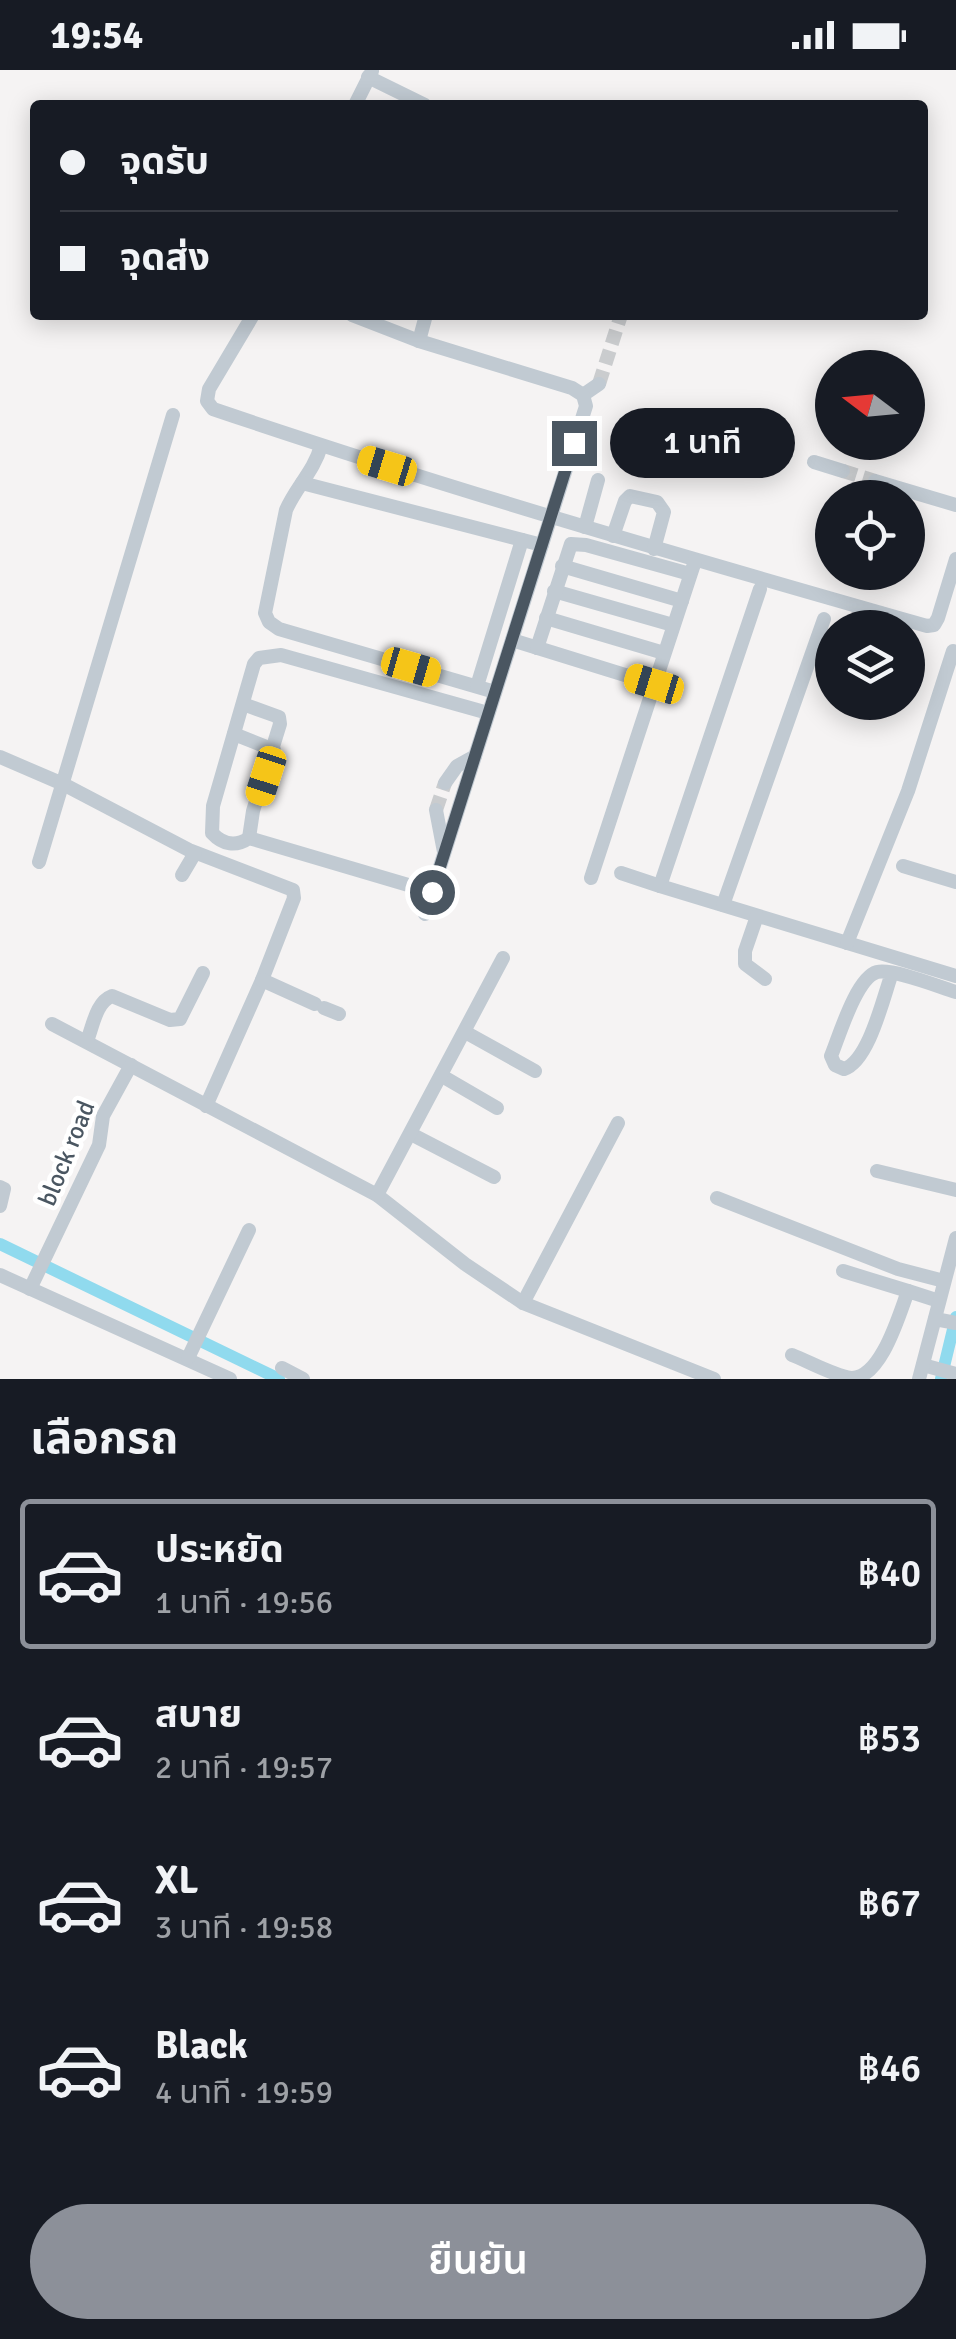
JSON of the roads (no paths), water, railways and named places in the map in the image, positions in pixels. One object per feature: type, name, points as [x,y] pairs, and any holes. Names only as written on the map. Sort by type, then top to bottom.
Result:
[{"type":"street","points":[[359,100],[370,74],[416,100]]},
{"type":"street","points":[[250,320],[209,389],[206,401],[214,409],[654,549],[692,568]]},
{"type":"street","points":[[365,320],[419,341],[572,388],[583,395],[586,406],[425,914]]},
{"type":"street","points":[[419,341],[425,320]]},
{"type":"street","points":[[583,395],[600,384]]},
{"type":"street","points":[[39,862],[173,416]]},
{"type":"street","points":[[321,446],[316,462],[293,495],[282,525],[265,613],[269,622],[279,629],[495,692]]},
{"type":"street","points":[[814,462],[844,471]]},
{"type":"street","points":[[585,527],[598,480]]},
{"type":"street","points":[[302,483],[542,545]]},
{"type":"street","points":[[612,536],[624,501],[630,496],[657,502],[664,512],[654,549]]},
{"type":"street","points":[[925,496],[956,505]]},
{"type":"street","points":[[476,686],[522,540]]},
{"type":"street","points":[[537,648],[566,551],[576,543],[927,626],[934,625],[938,618],[956,558]]},
{"type":"street","points":[[562,566],[682,601]]},
{"type":"street","points":[[590,878],[692,568]]},
{"type":"street","points":[[660,886],[760,589]]},
{"type":"street","points":[[554,591],[673,626]]},
{"type":"street","points":[[546,618],[664,652]]},
{"type":"street","points":[[512,640],[654,684]]},
{"type":"street","points":[[723,905],[815,644]]},
{"type":"street","points":[[847,943],[908,791],[954,651]]},
{"type":"street","points":[[432,892],[250,838],[234,844],[220,842],[212,834],[213,806],[254,664],[271,654],[488,714]]},
{"type":"street","points":[[243,704],[279,717],[274,750],[253,811],[250,838]]},
{"type":"street","points":[[234,734],[274,750]]},
{"type":"street","points":[[444,783],[457,766],[475,756]]},
{"type":"street","points":[[0,757],[63,784],[196,853],[294,890],[262,980],[206,1106]]},
{"type":"street","points":[[436,810],[444,853]]},
{"type":"street","points":[[182,876],[196,853]]},
{"type":"street","points":[[902,866],[956,882]]},
{"type":"street","points":[[621,873],[956,976]]},
{"type":"street","points":[[756,916],[745,964],[764,979]]},
{"type":"street","points":[[377,1195],[503,958]]},
{"type":"street","points":[[892,973],[864,1049],[851,1067],[835,1065],[831,1056],[866,979],[879,972],[892,973],[956,992]]},
{"type":"street","points":[[87,1041],[98,1010],[112,996],[170,1020],[180,1019],[203,973]]},
{"type":"street","points":[[262,980],[339,1014]]},
{"type":"street","points":[[853,1003],[878,1012]]},
{"type":"street","points":[[52,1024],[377,1195],[522,1303],[714,1379]]},
{"type":"street","points":[[465,1032],[535,1070]]},
{"type":"street","name":"block road","points":[[32,1284],[99,1145],[103,1116],[131,1065]]},
{"type":"street","points":[[442,1076],[498,1108]]},
{"type":"street","points":[[522,1303],[618,1123]]},
{"type":"street","points":[[411,1134],[494,1177]]},
{"type":"street","points":[[877,1171],[956,1190]]},
{"type":"street","points":[[0,1187],[4,1189],[0,1206]]},
{"type":"street","points":[[717,1198],[898,1268],[944,1281]]},
{"type":"street","points":[[194,1347],[249,1230]]},
{"type":"street","points":[[954,1374],[926,1371],[946,1321],[939,1301],[956,1238]]},
{"type":"street","points":[[843,1271],[939,1301]]},
{"type":"street","points":[[0,1275],[194,1347],[230,1379]]},
{"type":"street","points":[[792,1356],[852,1378],[871,1373],[908,1292]]},
{"type":"street","points":[[282,1368],[303,1379]]},
{"type":"waterway","points":[[0,1244],[279,1379]]},
{"type":"waterway","points":[[941,1379],[956,1317]]},
{"type":"tunnel","points":[[599,384],[619,320]]},
{"type":"tunnel","points":[[843,471],[872,480]]},
{"type":"tunnel","points":[[436,810],[445,783]]}]
